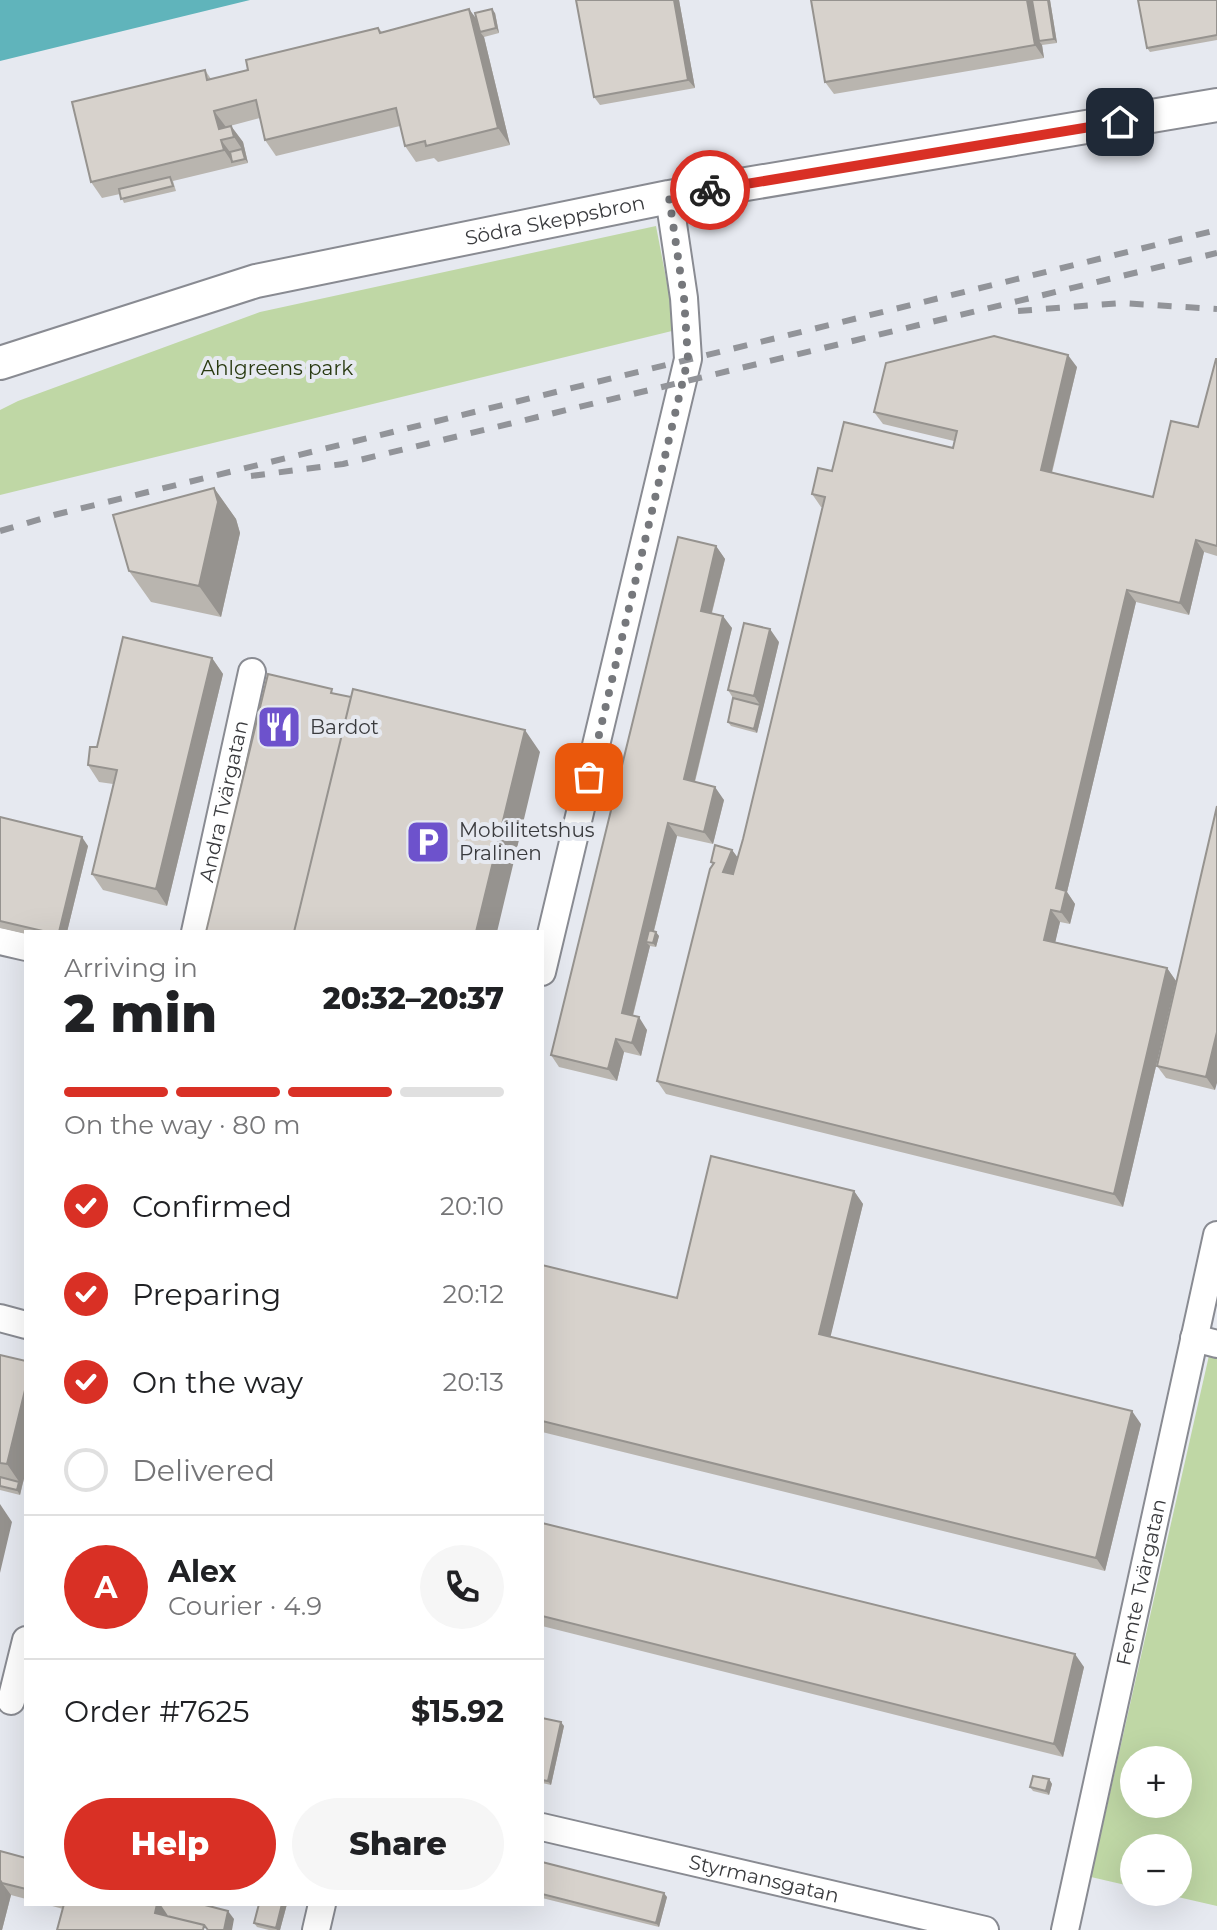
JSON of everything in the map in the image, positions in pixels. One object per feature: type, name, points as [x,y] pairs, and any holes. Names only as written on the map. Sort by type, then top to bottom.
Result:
[{"type":"street","name":"Södra Skeppsbron","points":[[0,363],[256,281],[669,197],[1217,105]]},
{"type":"street","points":[[544,964],[688,359],[684,298],[669,197]]},
{"type":"street","name":"Andra Tvärgatan","points":[[195,930],[252,672]]},
{"type":"street","points":[[0,941],[24,947]]},
{"type":"street","name":"Femte Tvärgatan","points":[[1065,1930],[1205,1341],[1217,1235]]},
{"type":"street","points":[[0,1318],[24,1324]]},
{"type":"street","points":[[12,1701],[24,1649]]},
{"type":"street","name":"Styrmansgatan","points":[[544,1827],[985,1930]]},
{"type":"street","points":[[316,1930],[322,1906]]},
{"type":"green space","name":"Ahlgreens park","points":[[656,226],[676,330],[0,495],[0,410],[18,401],[260,312]]},
{"type":"green space","points":[[1210,1351],[1217,1353],[1217,1906],[1192,1900],[1192,1834],[1120,1834],[1120,1884],[1091,1877],[1120,1749],[1120,1818],[1192,1818],[1192,1746],[1121,1746]]},
{"type":"water","points":[[0,0],[250,0],[0,61]]},
{"type":"building","points":[[576,0],[674,0],[688,80],[594,97]]},
{"type":"building","points":[[811,0],[1027,0],[1035,45],[825,82]]},
{"type":"building","points":[[1032,0],[1048,0],[1054,39],[1039,41]]},
{"type":"building","points":[[1138,0],[1217,0],[1217,35],[1147,48]]},
{"type":"building","points":[[469,9],[498,128],[426,146],[425,141],[405,146],[396,108],[265,140],[256,100],[214,111],[219,129],[231,126],[234,137],[221,140],[224,150],[91,182],[72,102],[205,70],[207,80],[248,70],[246,60],[378,28],[380,33]]},
{"type":"building","points":[[492,9],[496,28],[480,32],[475,13]]},
{"type":"building","points":[[242,149],[245,159],[232,162],[230,152]]},
{"type":"building","points":[[170,177],[173,186],[121,199],[119,189]]},
{"type":"building","points":[[994,336],[1068,355],[1041,470],[1153,497],[1171,421],[1198,427],[1217,359],[1217,546],[1196,540],[1180,603],[1127,590],[1056,888],[1066,891],[1061,912],[1051,910],[1044,940],[1167,968],[1114,1194],[657,1081],[714,863],[711,862],[715,845],[732,850],[723,872],[733,874],[743,839],[825,497],[812,494],[818,468],[832,471],[844,422],[953,448],[957,431],[874,412],[886,363]]},
{"type":"building","points":[[214,488],[218,502],[199,586],[129,571],[113,515]]},
{"type":"building","points":[[678,537],[716,546],[701,611],[723,616],[684,779],[715,787],[704,832],[668,823],[622,1013],[639,1017],[632,1043],[616,1039],[608,1069],[551,1055]]},
{"type":"building","points":[[744,623],[770,629],[754,696],[728,690]]},
{"type":"building","points":[[123,637],[212,658],[156,889],[92,874],[117,770],[88,765],[90,747],[97,747]]},
{"type":"building","points":[[268,674],[332,689],[331,693],[351,697],[294,930],[206,930]]},
{"type":"building","name":"Mobilitetshus Pralinen","points":[[353,689],[525,730],[476,930],[294,930]]},
{"type":"building","points":[[733,698],[760,705],[754,729],[728,722]]},
{"type":"building","points":[[1217,806],[1217,1032],[1206,1077],[1157,1066]]},
{"type":"building","points":[[0,817],[82,837],[59,930],[38,930],[0,921]]},
{"type":"building","points":[[649,930],[656,932],[653,943],[646,942]]},
{"type":"building","points":[[711,1156],[854,1191],[819,1334],[1132,1411],[1096,1558],[544,1421],[544,1265],[677,1298]]},
{"type":"building","points":[[0,1355],[24,1361],[24,1394],[7,1464],[0,1463]]},
{"type":"building","points":[[0,1477],[19,1482],[17,1490],[0,1486]]},
{"type":"building","points":[[544,1523],[1075,1654],[1054,1744],[544,1616]]},
{"type":"building","points":[[544,1718],[561,1722],[548,1781],[544,1780]]},
{"type":"building","points":[[1033,1776],[1049,1779],[1046,1791],[1030,1787]]},
{"type":"building","points":[[0,1851],[24,1857],[24,1888],[0,1880]]},
{"type":"building","points":[[544,1863],[664,1893],[656,1923],[544,1895]]},
{"type":"building","points":[[63,1906],[157,1906],[155,1913],[204,1925],[203,1930],[57,1930]]},
{"type":"building","points":[[160,1906],[209,1906],[228,1911],[224,1930],[208,1930],[204,1925],[167,1916]]},
{"type":"building","points":[[258,1906],[282,1906],[276,1928],[254,1923]]},
{"type":"railway","points":[[0,531],[54,515],[1217,230]]},
{"type":"railway","points":[[251,476],[343,464],[1217,253]]},
{"type":"railway","points":[[1018,311],[1121,303],[1217,309]]},
{"type":"way so far","points":[[589,777],[688,359],[684,298],[669,197],[710,190]]},
{"type":"place","name":"Bardot","points":[[279,727]]},
{"type":"place","name":"Mobilitetshus Pralinen","points":[[428,842]]},
{"type":"route","points":[[710,190],[1120,122]]}]
